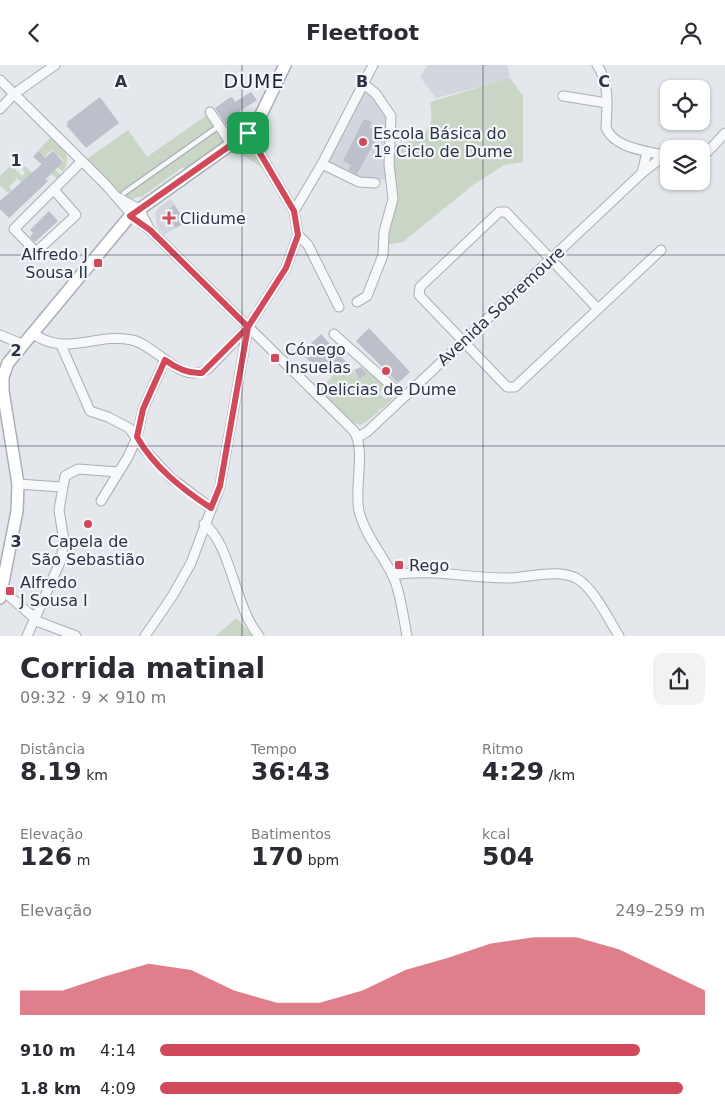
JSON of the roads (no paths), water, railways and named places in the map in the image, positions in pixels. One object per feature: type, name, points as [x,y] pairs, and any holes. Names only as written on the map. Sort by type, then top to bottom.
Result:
[{"type":"street","points":[[0,109],[14,94],[55,65]]},
{"type":"street","points":[[76,636],[39,622],[1,594],[17,511],[18,483],[3,391],[3,377],[8,363],[22,344],[135,212],[232,145],[260,121],[285,65]]},
{"type":"street","points":[[294,211],[322,164],[373,65]]},
{"type":"street","points":[[597,65],[604,75],[607,86],[606,128],[609,134],[620,143],[660,155]]},
{"type":"street","points":[[0,80],[82,161],[121,196],[150,230],[358,437],[357,480],[359,510],[366,531],[392,575],[398,591],[407,636]]},
{"type":"street","points":[[357,303],[367,296],[383,255],[384,232],[393,199],[389,164],[391,116],[376,94],[363,83]]},
{"type":"street","points":[[564,96],[607,103]]},
{"type":"street","points":[[210,112],[232,145]]},
{"type":"street","points":[[32,333],[50,344],[61,345],[116,339],[131,340],[146,344],[174,367],[195,374],[202,373],[248,327],[286,268],[298,235],[294,211],[248,133]]},
{"type":"street","points":[[710,151],[725,133]]},
{"type":"street","points":[[642,173],[647,152]]},
{"type":"street","name":"Avenida Sobremoure","points":[[358,437],[367,432],[642,173],[660,160]]},
{"type":"street","points":[[54,190],[76,215],[36,252],[14,229],[82,161]]},
{"type":"street","points":[[322,164],[359,182],[375,183]]},
{"type":"street","points":[[598,309],[506,212],[499,212],[427,280],[420,287],[419,295],[511,389],[598,309],[661,250]]},
{"type":"street","points":[[298,235],[308,245],[339,307]]},
{"type":"street","points":[[145,636],[173,595],[191,563],[204,524],[220,486],[248,327]]},
{"type":"street","points":[[334,334],[404,397]]},
{"type":"street","points":[[0,335],[22,344]]},
{"type":"street","points":[[61,345],[90,411],[129,428],[137,437],[144,450],[171,478],[211,508]]},
{"type":"street","points":[[101,501],[128,457],[137,437],[143,409],[165,360]]},
{"type":"street","points":[[27,636],[61,561],[64,541],[59,510],[65,476],[78,469],[118,472]]},
{"type":"street","points":[[18,483],[62,487]]},
{"type":"street","points":[[204,524],[217,536],[244,612],[259,636]]},
{"type":"street","points":[[392,575],[414,571],[509,578],[565,573],[578,579],[587,587],[619,636]]},
{"type":"lane","points":[[121,196],[219,126]]},
{"type":"place","name":"Escola Básica do 1º Ciclo de Dume","points":[[363,142]]},
{"type":"place","name":"Clidume","points":[[169,218]]},
{"type":"place","name":"Alfredo J Sousa II","points":[[98,263]]},
{"type":"place","name":"Cónego Insuelas","points":[[275,358]]},
{"type":"place","name":"Delicias de Dume","points":[[386,371]]},
{"type":"place","name":"Capela de São Sebastião","points":[[88,524]]},
{"type":"place","name":"Rego","points":[[399,565]]},
{"type":"place","name":"Alfredo J Sousa I","points":[[10,591]]},
{"type":"district","name":"DUME","points":[[254,81]]}]
